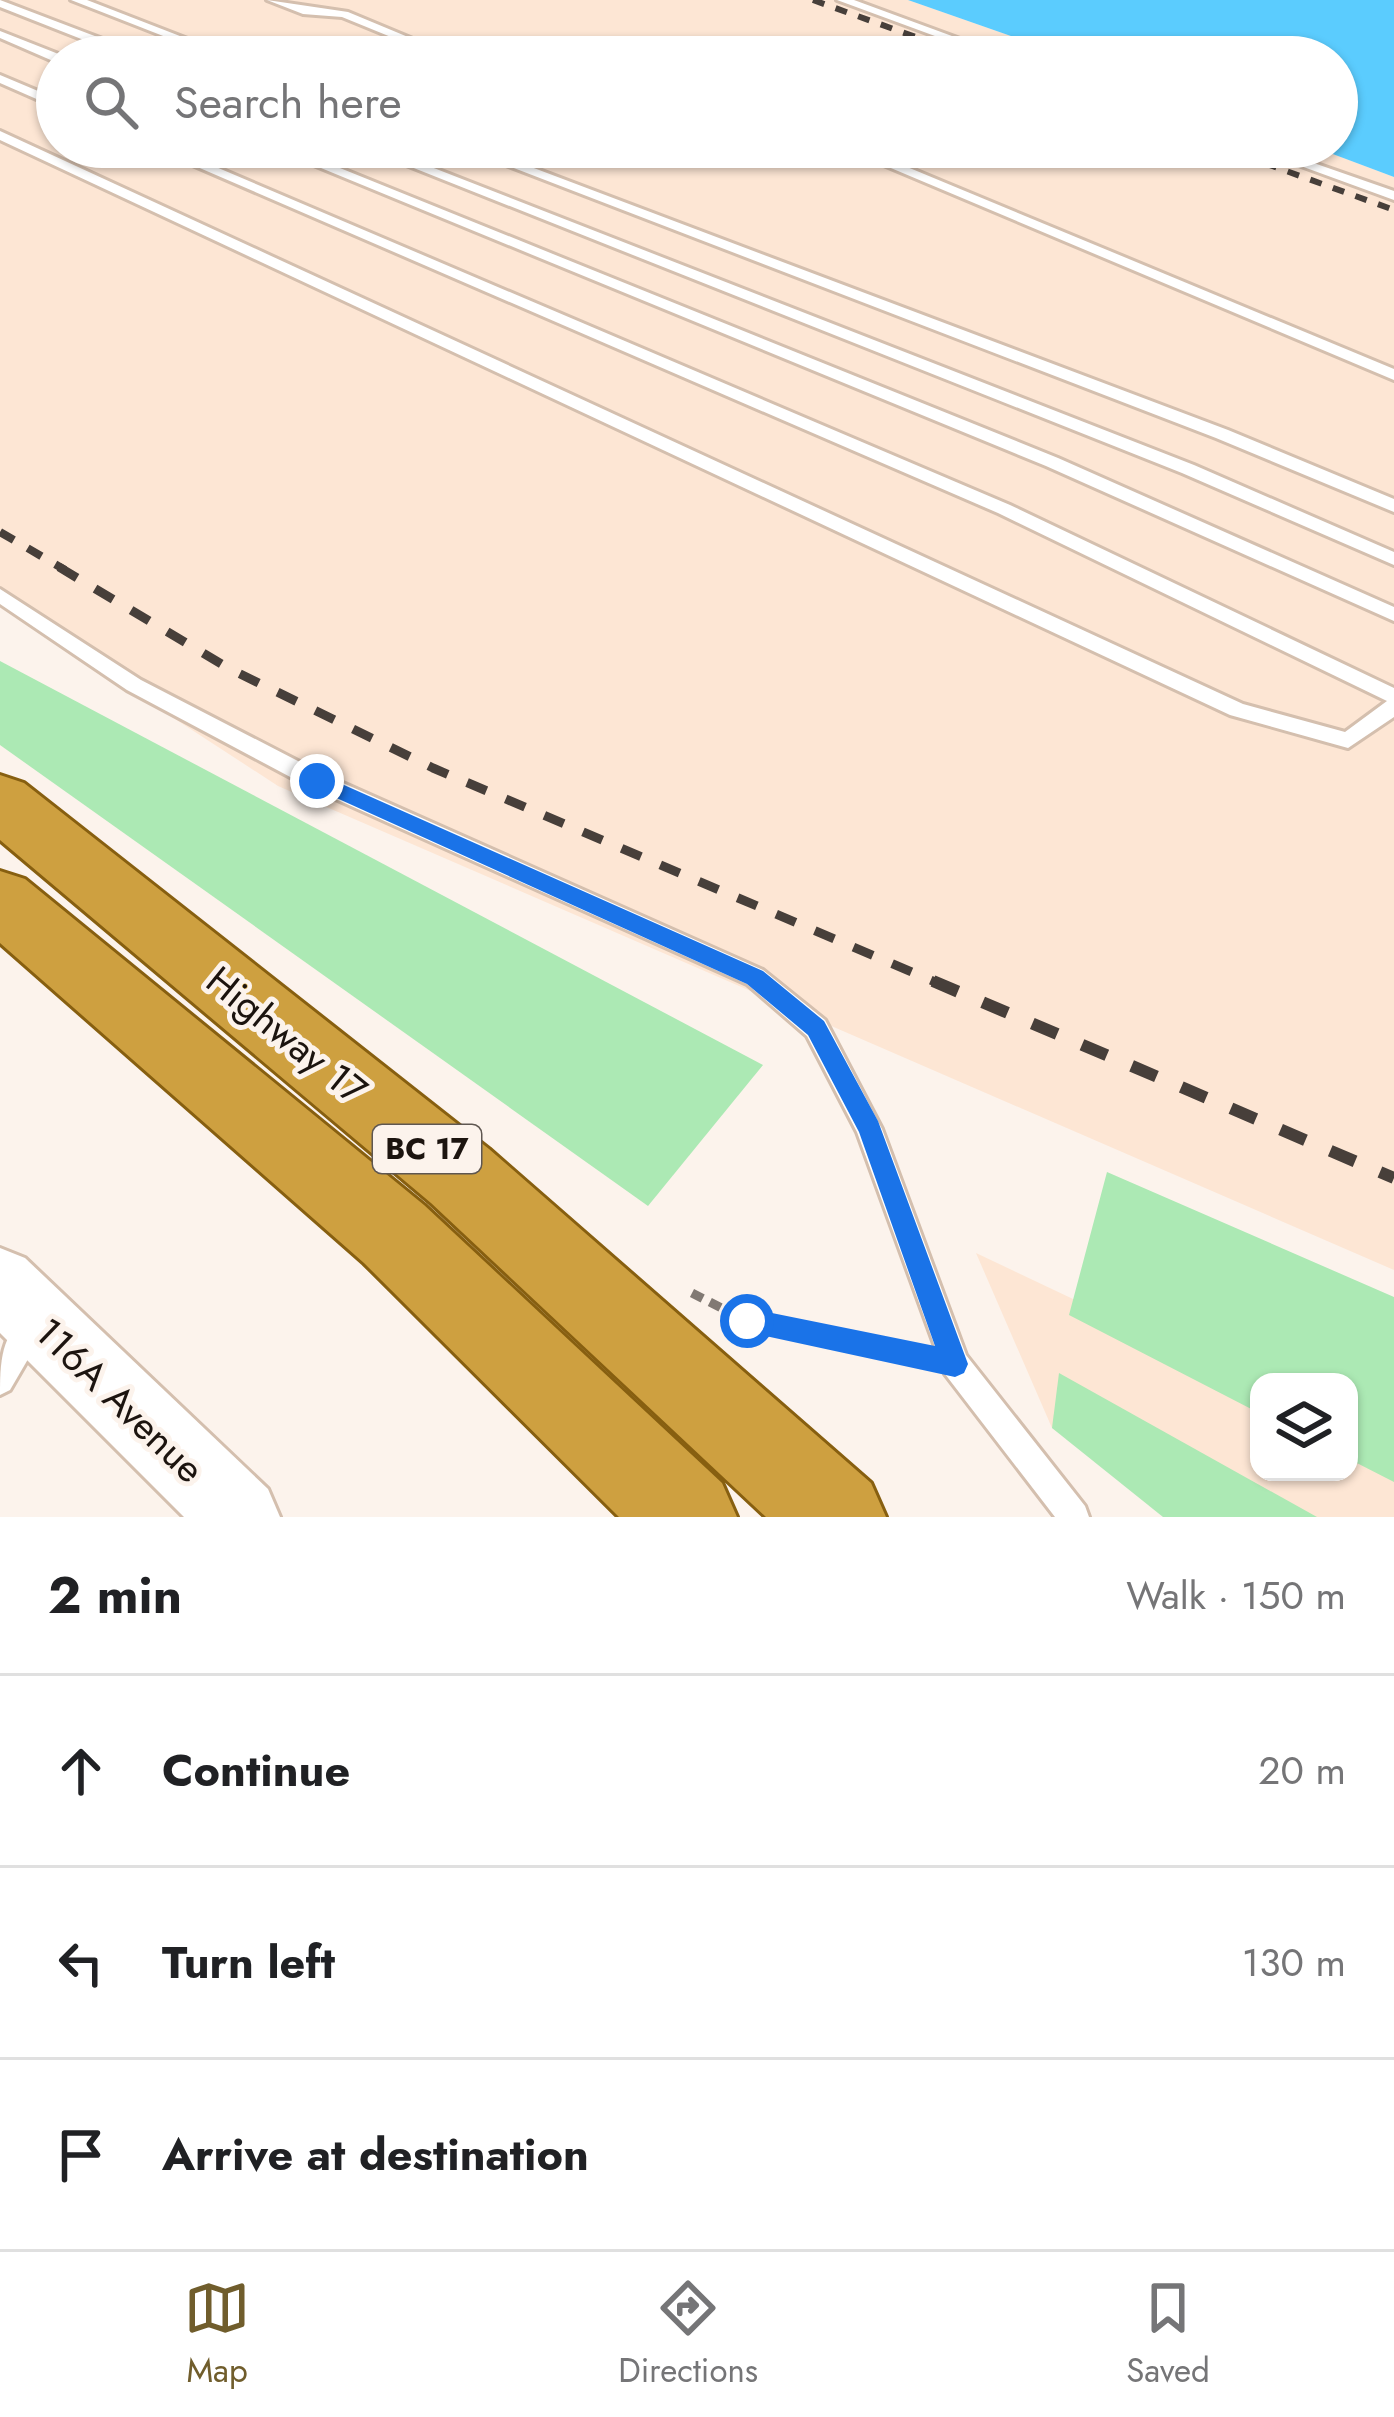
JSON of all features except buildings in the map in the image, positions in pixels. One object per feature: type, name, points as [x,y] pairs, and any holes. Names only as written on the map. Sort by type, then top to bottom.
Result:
[{"type":"highway","name":"Highway 17","points":[[0,801],[460,1176],[837,1517]]},
{"type":"highway","name":"BC 17","points":[[0,900],[394,1234],[658,1499]]},
{"type":"street","name":"116A Avenue","points":[[13,1328],[241,1517]]},
{"type":"lane","points":[[77,0],[172,36]]},
{"type":"lane","points":[[273,0],[303,11],[344,14],[398,36]]},
{"type":"lane","points":[[843,0],[944,36]]},
{"type":"lane","points":[[0,3],[84,36]]},
{"type":"lane","points":[[0,34],[36,49]]},
{"type":"lane","points":[[0,79],[36,95]]},
{"type":"lane","points":[[0,134],[36,151]]},
{"type":"lane","points":[[73,168],[1237,710],[1311,734],[1348,740],[1394,706]]},
{"type":"lane","points":[[207,168],[1004,509],[1394,695]]},
{"type":"lane","points":[[329,168],[1052,462],[1394,615]]},
{"type":"lane","points":[[421,168],[1188,469],[1394,560]]},
{"type":"lane","points":[[521,168],[1202,426],[1394,506]]},
{"type":"lane","points":[[898,168],[1394,375]]},
{"type":"lane","points":[[1315,168],[1394,196]]},
{"type":"lane","points":[[0,595],[134,685],[317,781],[755,977],[816,1028],[869,1129],[955,1364],[1074,1517]]},
{"type":"path","points":[[686,1290],[747,1321],[955,1364]]},
{"type":"shaded area","points":[[0,0],[908,0],[1011,36],[36,36],[36,168],[1358,168],[1358,164],[1394,177],[1394,1270],[278,786],[0,605]]},
{"type":"shaded area","points":[[976,1253],[1250,1383],[1250,1481],[1358,1481],[1358,1434],[1394,1452],[1394,1517],[1187,1517],[1052,1428]]},
{"type":"green space","points":[[0,661],[763,1065],[648,1206],[0,745]]},
{"type":"green space","points":[[1107,1172],[1394,1297],[1394,1482],[1358,1464],[1358,1373],[1250,1373],[1250,1408],[1069,1315]]},
{"type":"green space","points":[[1059,1373],[1317,1517],[1163,1517],[1052,1428]]},
{"type":"water","points":[[908,0],[1394,0],[1394,177],[1358,164],[1358,36],[1011,36]]},
{"type":"railway","points":[[813,0],[913,36]]},
{"type":"railway","points":[[1278,168],[1394,210]]},
{"type":"railway","points":[[0,532],[65,570]]},
{"type":"railway","points":[[59,567],[228,668],[433,768],[940,984]]},
{"type":"railway","points":[[933,981],[1394,1178]]},
{"type":"route","points":[[317,781],[755,977],[816,1028],[869,1129],[955,1364],[747,1321]]}]
